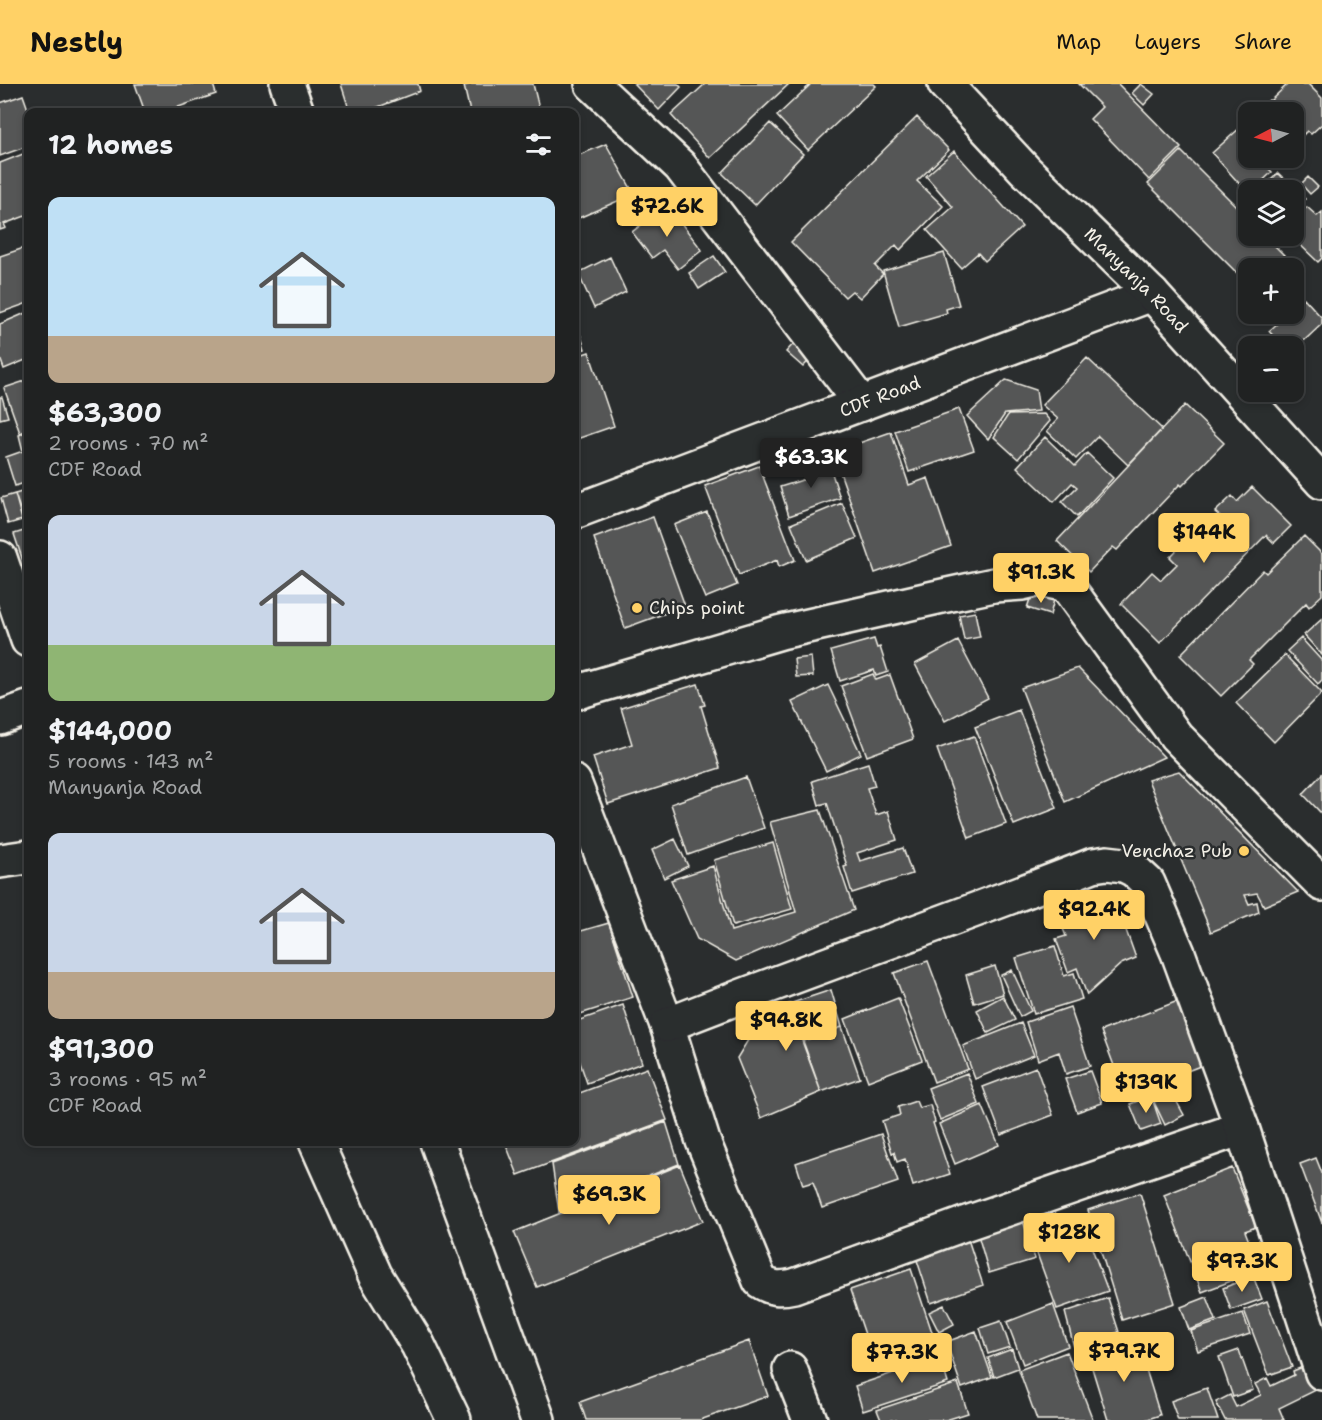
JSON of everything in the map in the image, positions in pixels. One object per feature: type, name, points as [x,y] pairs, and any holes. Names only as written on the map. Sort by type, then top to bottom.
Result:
[{"type":"street","points":[[287,84],[296,108]]},
{"type":"street","points":[[592,84],[680,166],[862,404]]},
{"type":"street","name":"Manyanja Road","points":[[945,84],[1025,170],[1152,294],[1322,482]]},
{"type":"street","name":"CDF Road","points":[[579,510],[1152,294]]},
{"type":"street","points":[[0,558],[24,628]]},
{"type":"street","points":[[579,692],[781,632],[966,591],[1039,579],[1066,585],[1176,736],[1322,884]]},
{"type":"street","points":[[0,718],[24,709]]},
{"type":"street","points":[[579,795],[667,1025],[703,1141],[760,1281],[769,1287],[781,1289],[794,1286],[964,1224],[1242,1128]]},
{"type":"street","points":[[0,861],[24,858]]},
{"type":"street","points":[[667,1025],[759,988],[986,908],[1093,865],[1107,863],[1124,865],[1134,870],[1148,883],[1178,953],[1242,1128],[1322,1373]]},
{"type":"street","points":[[318,1146],[375,1275],[418,1345],[454,1420]]},
{"type":"street","points":[[438,1146],[538,1420]]},
{"type":"street","points":[[790,1369],[810,1420]]},
{"type":"building","points":[[135,84],[213,84],[216,94],[176,108],[144,108]]},
{"type":"building","points":[[341,84],[418,84],[420,91],[375,108],[349,108]]},
{"type":"building","points":[[533,84],[539,108],[469,108],[464,86]]},
{"type":"building","points":[[634,84],[678,84],[681,87],[659,110]]},
{"type":"building","points":[[705,84],[789,84],[710,158],[671,115]]},
{"type":"building","points":[[811,84],[874,84],[876,86],[808,150],[777,116]]},
{"type":"building","points":[[1079,84],[1118,84],[1181,148],[1149,180],[1090,119],[1102,107]]},
{"type":"building","points":[[1141,84],[1154,94],[1144,105],[1132,93]]},
{"type":"building","points":[[1288,84],[1308,84],[1322,98],[1322,124],[1311,134],[1307,131],[1304,134],[1304,102],[1273,102],[1271,100]]},
{"type":"building","points":[[23,95],[28,108],[24,108],[24,147],[0,156],[0,103]]},
{"type":"building","points":[[917,117],[949,150],[917,181],[943,206],[900,250],[896,245],[875,266],[883,274],[860,298],[852,291],[845,297],[791,242]]},
{"type":"building","points":[[770,123],[803,154],[755,205],[722,173]]},
{"type":"building","points":[[1238,130],[1238,168],[1268,168],[1272,172],[1264,180],[1238,180],[1238,182],[1212,153]]},
{"type":"building","points":[[606,144],[634,194],[579,218],[579,155]]},
{"type":"building","points":[[954,151],[1022,227],[985,261],[978,253],[961,268],[927,230],[953,207],[926,176]]},
{"type":"building","points":[[1181,151],[1238,208],[1238,246],[1275,246],[1287,258],[1238,258],[1238,274],[1148,184]]},
{"type":"building","points":[[24,154],[24,216],[4,224],[6,228],[0,230],[0,163]]},
{"type":"building","points":[[1278,173],[1285,180],[1271,180]]},
{"type":"building","points":[[1308,177],[1318,187],[1310,194],[1304,187],[1304,181]]},
{"type":"building","points":[[667,205],[702,250],[678,269],[663,250],[652,258],[632,232]]},
{"type":"building","points":[[1307,207],[1317,216],[1322,212],[1322,258],[1318,262],[1301,246],[1304,246],[1304,208]]},
{"type":"building","points":[[24,248],[24,304],[0,313],[0,256]]},
{"type":"building","points":[[944,253],[959,305],[946,309],[947,313],[899,327],[883,271]]},
{"type":"building","points":[[714,256],[725,272],[699,289],[689,273]]},
{"type":"building","points":[[610,257],[626,292],[594,308],[579,272]]},
{"type":"building","points":[[1304,298],[1322,318],[1322,324],[1304,341],[1304,336],[1273,336],[1269,331],[1277,324],[1304,324]]},
{"type":"building","points":[[24,314],[24,361],[4,369],[0,358],[0,324]]},
{"type":"building","points":[[579,330],[585,349],[579,351]]},
{"type":"building","points":[[798,339],[815,354],[803,367],[786,352]]},
{"type":"building","points":[[589,352],[614,426],[579,438],[579,355]]},
{"type":"building","points":[[1087,358],[1162,429],[1128,465],[1098,436],[1076,459],[1047,431],[1058,419],[1042,405]]},
{"type":"building","points":[[1006,380],[1036,390],[1039,411],[1005,414],[988,439],[967,416]]},
{"type":"building","points":[[24,381],[24,432],[20,433],[4,388]]},
{"type":"building","points":[[0,397],[2,397],[8,417],[0,419]]},
{"type":"building","points":[[1185,405],[1224,443],[1182,486],[1180,484],[1117,550],[1113,547],[1089,572],[1057,541]]},
{"type":"building","points":[[959,409],[974,450],[909,472],[895,431]]},
{"type":"building","points":[[1044,414],[1050,421],[1018,459],[994,437],[1008,415]]},
{"type":"building","points":[[891,432],[909,485],[928,478],[951,546],[875,573],[833,452]]},
{"type":"building","points":[[24,433],[24,483],[15,486],[6,457],[23,451],[19,435]]},
{"type":"building","points":[[1045,437],[1075,466],[1087,453],[1113,478],[1077,517],[1062,502],[1077,487],[1072,483],[1054,502],[1017,467]]},
{"type":"building","points":[[827,458],[840,498],[789,516],[780,487],[812,477],[808,464]]},
{"type":"building","points":[[759,466],[795,560],[779,567],[777,560],[739,575],[705,486]]},
{"type":"building","points":[[1252,487],[1291,526],[1274,543],[1266,535],[1160,643],[1121,604],[1152,572],[1161,580],[1177,564],[1170,557],[1199,527],[1208,535],[1224,520],[1215,512],[1232,496],[1237,502]]},
{"type":"building","points":[[24,491],[24,521],[15,494]]},
{"type":"building","points":[[15,494],[22,520],[8,524],[1,498]]},
{"type":"building","points":[[842,503],[857,538],[806,560],[791,524]]},
{"type":"building","points":[[707,512],[737,585],[705,598],[674,525]]},
{"type":"building","points":[[653,517],[685,606],[625,628],[594,538]]},
{"type":"building","points":[[24,531],[24,564],[14,534]]},
{"type":"building","points":[[1304,536],[1322,554],[1322,595],[1309,607],[1306,603],[1249,660],[1253,664],[1221,696],[1180,655],[1263,570],[1266,573]]},
{"type":"building","points":[[1032,593],[1054,600],[1050,615],[1027,608]]},
{"type":"building","points":[[975,612],[980,637],[964,640],[959,615]]},
{"type":"building","points":[[1322,619],[1322,655],[1304,635]]},
{"type":"building","points":[[1301,638],[1322,661],[1322,680],[1318,684],[1287,651]]},
{"type":"building","points":[[874,639],[877,648],[880,647],[888,672],[876,676],[874,670],[840,681],[831,651]]},
{"type":"building","points":[[958,641],[988,698],[945,721],[915,664]]},
{"type":"building","points":[[1285,655],[1322,693],[1274,742],[1236,703]]},
{"type":"building","points":[[811,657],[813,676],[796,677],[794,659]]},
{"type":"building","points":[[1078,668],[1164,757],[1065,802],[1021,688]]},
{"type":"building","points":[[873,674],[876,680],[890,675],[913,739],[867,756],[841,686]]},
{"type":"building","points":[[698,684],[705,705],[701,706],[720,768],[608,804],[593,757],[632,744],[621,708]]},
{"type":"building","points":[[828,685],[861,754],[826,771],[792,702]]},
{"type":"building","points":[[1019,710],[1057,808],[1014,825],[975,727]]},
{"type":"building","points":[[974,736],[1006,824],[969,838],[937,749]]},
{"type":"building","points":[[868,763],[875,786],[867,788],[876,815],[888,811],[897,840],[857,853],[860,861],[903,848],[912,874],[852,893],[844,867],[847,866],[827,803],[819,805],[812,781]]},
{"type":"building","points":[[1179,771],[1298,892],[1264,906],[1257,893],[1245,895],[1249,904],[1257,902],[1259,912],[1211,932],[1148,780]]},
{"type":"building","points":[[1322,774],[1322,814],[1303,794]]},
{"type":"building","points":[[746,777],[764,828],[688,855],[671,804]]},
{"type":"building","points":[[820,810],[854,910],[736,961],[697,939],[671,880],[713,866],[731,931],[796,912],[770,822]]},
{"type":"building","points":[[675,839],[688,866],[664,878],[652,850]]},
{"type":"building","points":[[773,843],[792,909],[733,926],[714,860]]},
{"type":"building","points":[[1097,896],[1103,911],[1117,905],[1136,958],[1121,964],[1087,995],[1077,968],[1068,972],[1056,939],[1066,936],[1056,912]]},
{"type":"building","points":[[609,923],[633,997],[579,1014],[579,932]]},
{"type":"building","points":[[1055,946],[1064,976],[1074,973],[1082,999],[1034,1014],[1016,958]]},
{"type":"building","points":[[928,961],[968,1069],[934,1082],[894,973]]},
{"type":"building","points":[[995,966],[1003,994],[974,1003],[966,975]]},
{"type":"building","points":[[1012,970],[1031,1011],[1020,1017],[1001,975]]},
{"type":"building","points":[[831,990],[842,1027],[802,1041],[821,1092],[761,1118],[737,1058],[765,1012]]},
{"type":"building","points":[[1003,996],[1015,1020],[988,1033],[977,1010]]},
{"type":"building","points":[[898,998],[922,1060],[868,1081],[845,1019]]},
{"type":"building","points":[[1183,999],[1208,1063],[1125,1095],[1101,1031]]},
{"type":"building","points":[[623,1005],[642,1063],[587,1083],[579,1060],[579,1020]]},
{"type":"building","points":[[1070,1007],[1090,1066],[1066,1074],[1059,1052],[1038,1060],[1026,1022]]},
{"type":"building","points":[[1021,1023],[1034,1055],[975,1079],[963,1046]]},
{"type":"building","points":[[842,1027],[860,1078],[821,1092],[803,1041]]},
{"type":"building","points":[[1036,1067],[1053,1115],[1001,1135],[983,1087]]},
{"type":"building","points":[[647,1068],[667,1120],[518,1175],[507,1146],[579,1146],[579,1093]]},
{"type":"building","points":[[1090,1071],[1102,1103],[1077,1112],[1065,1079]]},
{"type":"building","points":[[967,1073],[979,1104],[940,1120],[928,1088]]},
{"type":"building","points":[[1172,1093],[1184,1115],[1165,1125],[1154,1102]]},
{"type":"building","points":[[1151,1096],[1161,1124],[1141,1131],[1130,1104]]},
{"type":"building","points":[[916,1101],[919,1108],[930,1105],[935,1122],[933,1123],[950,1174],[913,1186],[905,1159],[897,1162],[894,1152],[892,1153],[882,1121],[900,1115],[898,1107]]},
{"type":"building","points":[[982,1105],[999,1145],[955,1164],[939,1124]]},
{"type":"building","points":[[666,1122],[679,1164],[559,1212],[552,1164]]},
{"type":"building","points":[[881,1134],[898,1182],[822,1208],[813,1182],[803,1185],[796,1163]]},
{"type":"building","points":[[1316,1158],[1322,1173],[1322,1223],[1300,1164]]},
{"type":"building","points":[[680,1165],[703,1221],[537,1287],[514,1232]]},
{"type":"building","points":[[1232,1168],[1256,1227],[1245,1231],[1260,1270],[1202,1292],[1164,1195]]},
{"type":"building","points":[[1140,1193],[1175,1303],[1122,1320],[1088,1210]]},
{"type":"building","points":[[1021,1214],[1035,1259],[989,1273],[976,1228]]},
{"type":"building","points":[[1081,1219],[1108,1291],[1057,1309],[1031,1237]]},
{"type":"building","points":[[965,1230],[983,1285],[931,1303],[913,1248]]},
{"type":"building","points":[[911,1269],[939,1353],[878,1373],[850,1290]]},
{"type":"building","points":[[1253,1276],[1262,1299],[1231,1310],[1223,1288]]},
{"type":"building","points":[[1207,1297],[1216,1320],[1189,1330],[1181,1307]]},
{"type":"building","points":[[1108,1298],[1119,1332],[1074,1347],[1065,1312]]},
{"type":"building","points":[[1267,1301],[1292,1367],[1269,1375],[1244,1310]]},
{"type":"building","points":[[1053,1304],[1068,1346],[1023,1364],[1007,1322]]},
{"type":"building","points":[[944,1305],[954,1324],[939,1332],[929,1312]]},
{"type":"building","points":[[1243,1313],[1250,1334],[1198,1351],[1191,1331]]},
{"type":"building","points":[[1001,1321],[1010,1347],[988,1354],[980,1328]]},
{"type":"building","points":[[976,1331],[992,1377],[962,1388],[946,1342]]},
{"type":"building","points":[[1137,1340],[1160,1415],[1145,1420],[1108,1420],[1088,1355]]},
{"type":"building","points":[[749,1341],[768,1396],[700,1420],[586,1420],[580,1402]]},
{"type":"building","points":[[1012,1349],[1018,1368],[994,1377],[988,1358]]},
{"type":"building","points":[[1239,1350],[1253,1390],[1233,1397],[1219,1357]]},
{"type":"building","points":[[1067,1352],[1093,1420],[1037,1420],[1019,1370]]},
{"type":"building","points":[[940,1357],[948,1383],[863,1411],[855,1386]]},
{"type":"building","points":[[1305,1366],[1316,1390],[1279,1408],[1284,1420],[1225,1420],[1216,1402],[1230,1395],[1236,1407],[1261,1395],[1255,1384],[1267,1378],[1271,1386],[1294,1375],[1293,1371]]},
{"type":"building","points":[[958,1383],[968,1413],[946,1420],[881,1420],[877,1410]]},
{"type":"building","points":[[1207,1388],[1218,1420],[1178,1420],[1171,1401]]},
{"type":"place","name":"Chips point","points":[[637,608]]},
{"type":"place","name":"Venchaz Pub","points":[[1244,851]]}]
